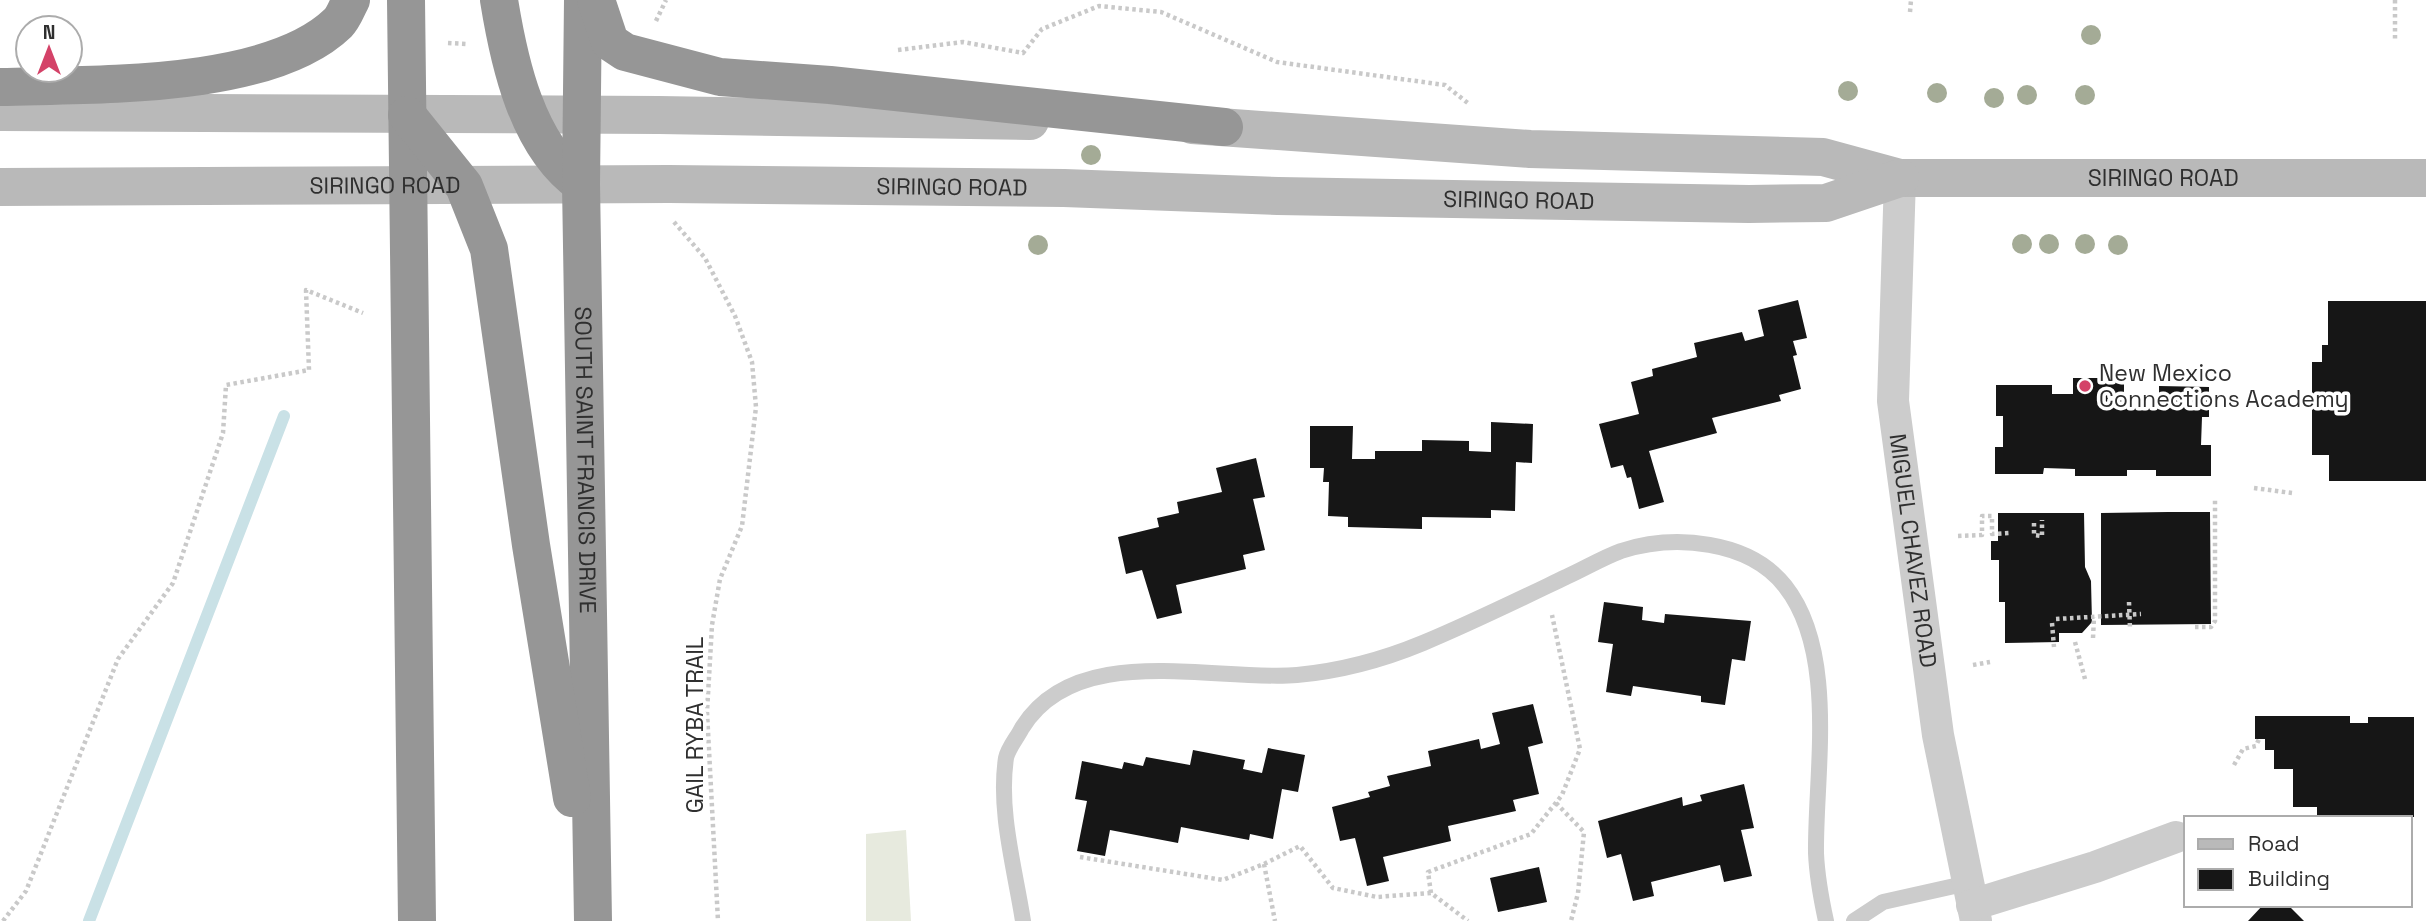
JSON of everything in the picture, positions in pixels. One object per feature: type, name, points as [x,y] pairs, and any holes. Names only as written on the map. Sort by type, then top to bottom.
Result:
[{"type":"highway","points":[[0,87],[138,83],[280,59],[339,22],[351,0]]},
{"type":"highway","points":[[406,0],[417,921]]},
{"type":"highway","points":[[499,0],[515,81],[530,116],[565,173],[581,184]]},
{"type":"highway","name":"SOUTH SAINT FRANCIS DRIVE","points":[[583,0],[584,116],[581,184],[593,921]]},
{"type":"highway","points":[[596,0],[610,42],[625,52],[720,77],[830,85],[1224,127]]},
{"type":"highway","points":[[407,116],[464,186],[489,249],[531,545],[593,921]]},
{"type":"street","name":"SIRINGO ROAD","points":[[0,112],[1133,122],[1530,149],[1824,157],[1900,178],[2426,178]]},
{"type":"street","name":"SIRINGO ROAD","points":[[0,187],[409,188],[581,184],[1064,188],[1278,196],[1749,204],[1826,203],[1900,178]]},
{"type":"street","name":"MIGUEL CHAVEZ ROAD","points":[[1900,178],[1893,401],[1938,735],[1972,903]]},
{"type":"street","points":[[1972,903],[2095,867],[2176,837]]},
{"type":"lane","points":[[1023,921],[1004,799],[1007,754],[1033,711],[1073,685],[1118,673],[1172,671],[1294,675],[1352,668],[1421,644],[1622,551],[1671,542],[1713,546],[1751,556],[1785,586],[1805,623],[1816,669],[1820,715],[1816,853],[1826,921]]},
{"type":"lane","points":[[1854,921],[1884,902],[1972,903]]},
{"type":"path","points":[[1910,12],[1911,0]]},
{"type":"path","points":[[2395,0],[2395,39]]},
{"type":"path","points":[[897,50],[963,42],[1023,53],[1042,29],[1100,6],[1161,12],[1277,62],[1445,85],[1474,108]]},
{"type":"path","name":"GAIL RYBA TRAIL","points":[[674,221],[705,258],[735,317],[752,362],[756,407],[742,526],[720,579],[712,625],[707,712],[718,921]]},
{"type":"path","points":[[3,921],[26,891],[117,659],[173,583],[223,433],[226,385],[309,370],[306,290],[363,313]]},
{"type":"path","points":[[2254,488],[2292,493]]},
{"type":"path","points":[[2195,627],[2211,627],[2215,621],[2216,499]]},
{"type":"path","points":[[1958,536],[1982,535],[1982,516],[1992,516],[1992,534],[2010,533]]},
{"type":"path","points":[[2034,523],[2034,535],[2042,536],[2042,520]]},
{"type":"path","points":[[1431,893],[1428,872],[1531,834],[1556,803],[1580,750],[1546,587]]},
{"type":"path","points":[[2129,602],[2130,629]]},
{"type":"path","points":[[2054,647],[2054,621],[2141,614]]},
{"type":"path","points":[[2093,638],[2094,617]]},
{"type":"path","points":[[2075,642],[2085,678]]},
{"type":"path","points":[[1973,665],[1990,662]]},
{"type":"path","points":[[2234,765],[2243,750],[2256,746],[2259,739]]},
{"type":"path","points":[[1556,803],[1584,832],[1578,893],[1571,921]]},
{"type":"path","points":[[1080,857],[1223,880],[1300,846],[1333,888],[1377,897],[1431,893],[1468,921]]},
{"type":"path","points":[[1264,864],[1275,921]]},
{"type":"shaded area","points":[[906,830],[911,921],[866,921],[866,834]]},
{"type":"building","points":[[1798,300],[1807,338],[1793,341],[1797,355],[1793,356],[1801,389],[1779,395],[1781,401],[1712,418],[1717,433],[1649,451],[1664,502],[1639,509],[1631,477],[1627,478],[1623,465],[1611,468],[1599,424],[1639,414],[1631,382],[1653,376],[1652,369],[1697,357],[1694,343],[1742,332],[1745,341],[1764,336],[1758,310]]},
{"type":"building","points":[[2328,301],[2426,301],[2426,481],[2329,481],[2329,455],[2312,455],[2312,362],[2322,362],[2322,345],[2328,345]]},
{"type":"building","points":[[2073,378],[2124,378],[2124,395],[2159,395],[2159,386],[2209,387],[2209,417],[2202,417],[2201,445],[2211,445],[2211,476],[2156,476],[2156,470],[2127,470],[2127,476],[2075,476],[2075,469],[2044,468],[2043,474],[1995,474],[1995,447],[2003,447],[2003,416],[1996,416],[1996,385],[2052,385],[2052,394],[2073,394]]},
{"type":"building","points":[[1491,422],[1533,424],[1532,463],[1516,462],[1515,511],[1491,510],[1491,518],[1422,517],[1422,529],[1348,527],[1348,517],[1328,516],[1329,482],[1323,482],[1324,468],[1310,468],[1310,426],[1353,426],[1352,459],[1375,459],[1375,451],[1422,451],[1422,440],[1469,441],[1469,451],[1491,452]]},
{"type":"building","points":[[1256,458],[1265,497],[1253,499],[1265,550],[1243,555],[1246,569],[1176,585],[1182,613],[1157,619],[1142,570],[1126,574],[1118,537],[1159,527],[1157,518],[1179,513],[1177,502],[1222,492],[1216,468]]},
{"type":"building","points":[[2210,512],[2211,624],[2101,625],[2101,513]]},
{"type":"building","points":[[1998,513],[2084,513],[2085,567],[2091,581],[2092,622],[2082,633],[2059,633],[2059,642],[2005,643],[2005,602],[1999,602],[1999,560],[1991,560],[1991,541],[1998,541]]},
{"type":"building","points":[[1604,602],[1643,607],[1642,620],[1664,623],[1665,614],[1751,621],[1745,661],[1732,659],[1725,705],[1701,702],[1701,696],[1633,686],[1631,696],[1606,692],[1613,644],[1598,642]]},
{"type":"building","points":[[1533,704],[1543,743],[1528,747],[1539,794],[1513,800],[1516,811],[1448,826],[1451,841],[1383,857],[1389,881],[1367,886],[1355,838],[1340,841],[1332,807],[1370,797],[1368,792],[1390,786],[1387,776],[1431,766],[1428,751],[1479,739],[1481,749],[1500,744],[1492,713]]},
{"type":"building","points":[[2255,716],[2350,716],[2350,723],[2368,723],[2368,717],[2414,717],[2414,817],[2317,816],[2317,807],[2293,807],[2293,769],[2274,769],[2274,750],[2265,750],[2265,739],[2255,739]]},
{"type":"building","points":[[1268,748],[1305,755],[1298,792],[1282,789],[1273,839],[1250,834],[1249,840],[1181,827],[1178,843],[1110,830],[1105,856],[1077,851],[1087,801],[1075,799],[1082,761],[1122,769],[1124,762],[1143,766],[1146,757],[1190,765],[1193,750],[1245,760],[1243,769],[1262,773]]},
{"type":"building","points":[[1744,784],[1754,828],[1741,830],[1752,876],[1724,882],[1720,865],[1651,882],[1654,896],[1633,901],[1621,854],[1607,858],[1598,821],[1682,797],[1683,806],[1702,801],[1700,795]]},
{"type":"building","points":[[1539,867],[1547,902],[1498,912],[1490,878]]},
{"type":"building","points":[[2261,907],[2290,907],[2304,921],[2248,921]]},
{"type":"waterway","points":[[89,921],[284,416]]},
{"type":"place","name":"New Mexico Connections Academy","points":[[2085,386]]}]
